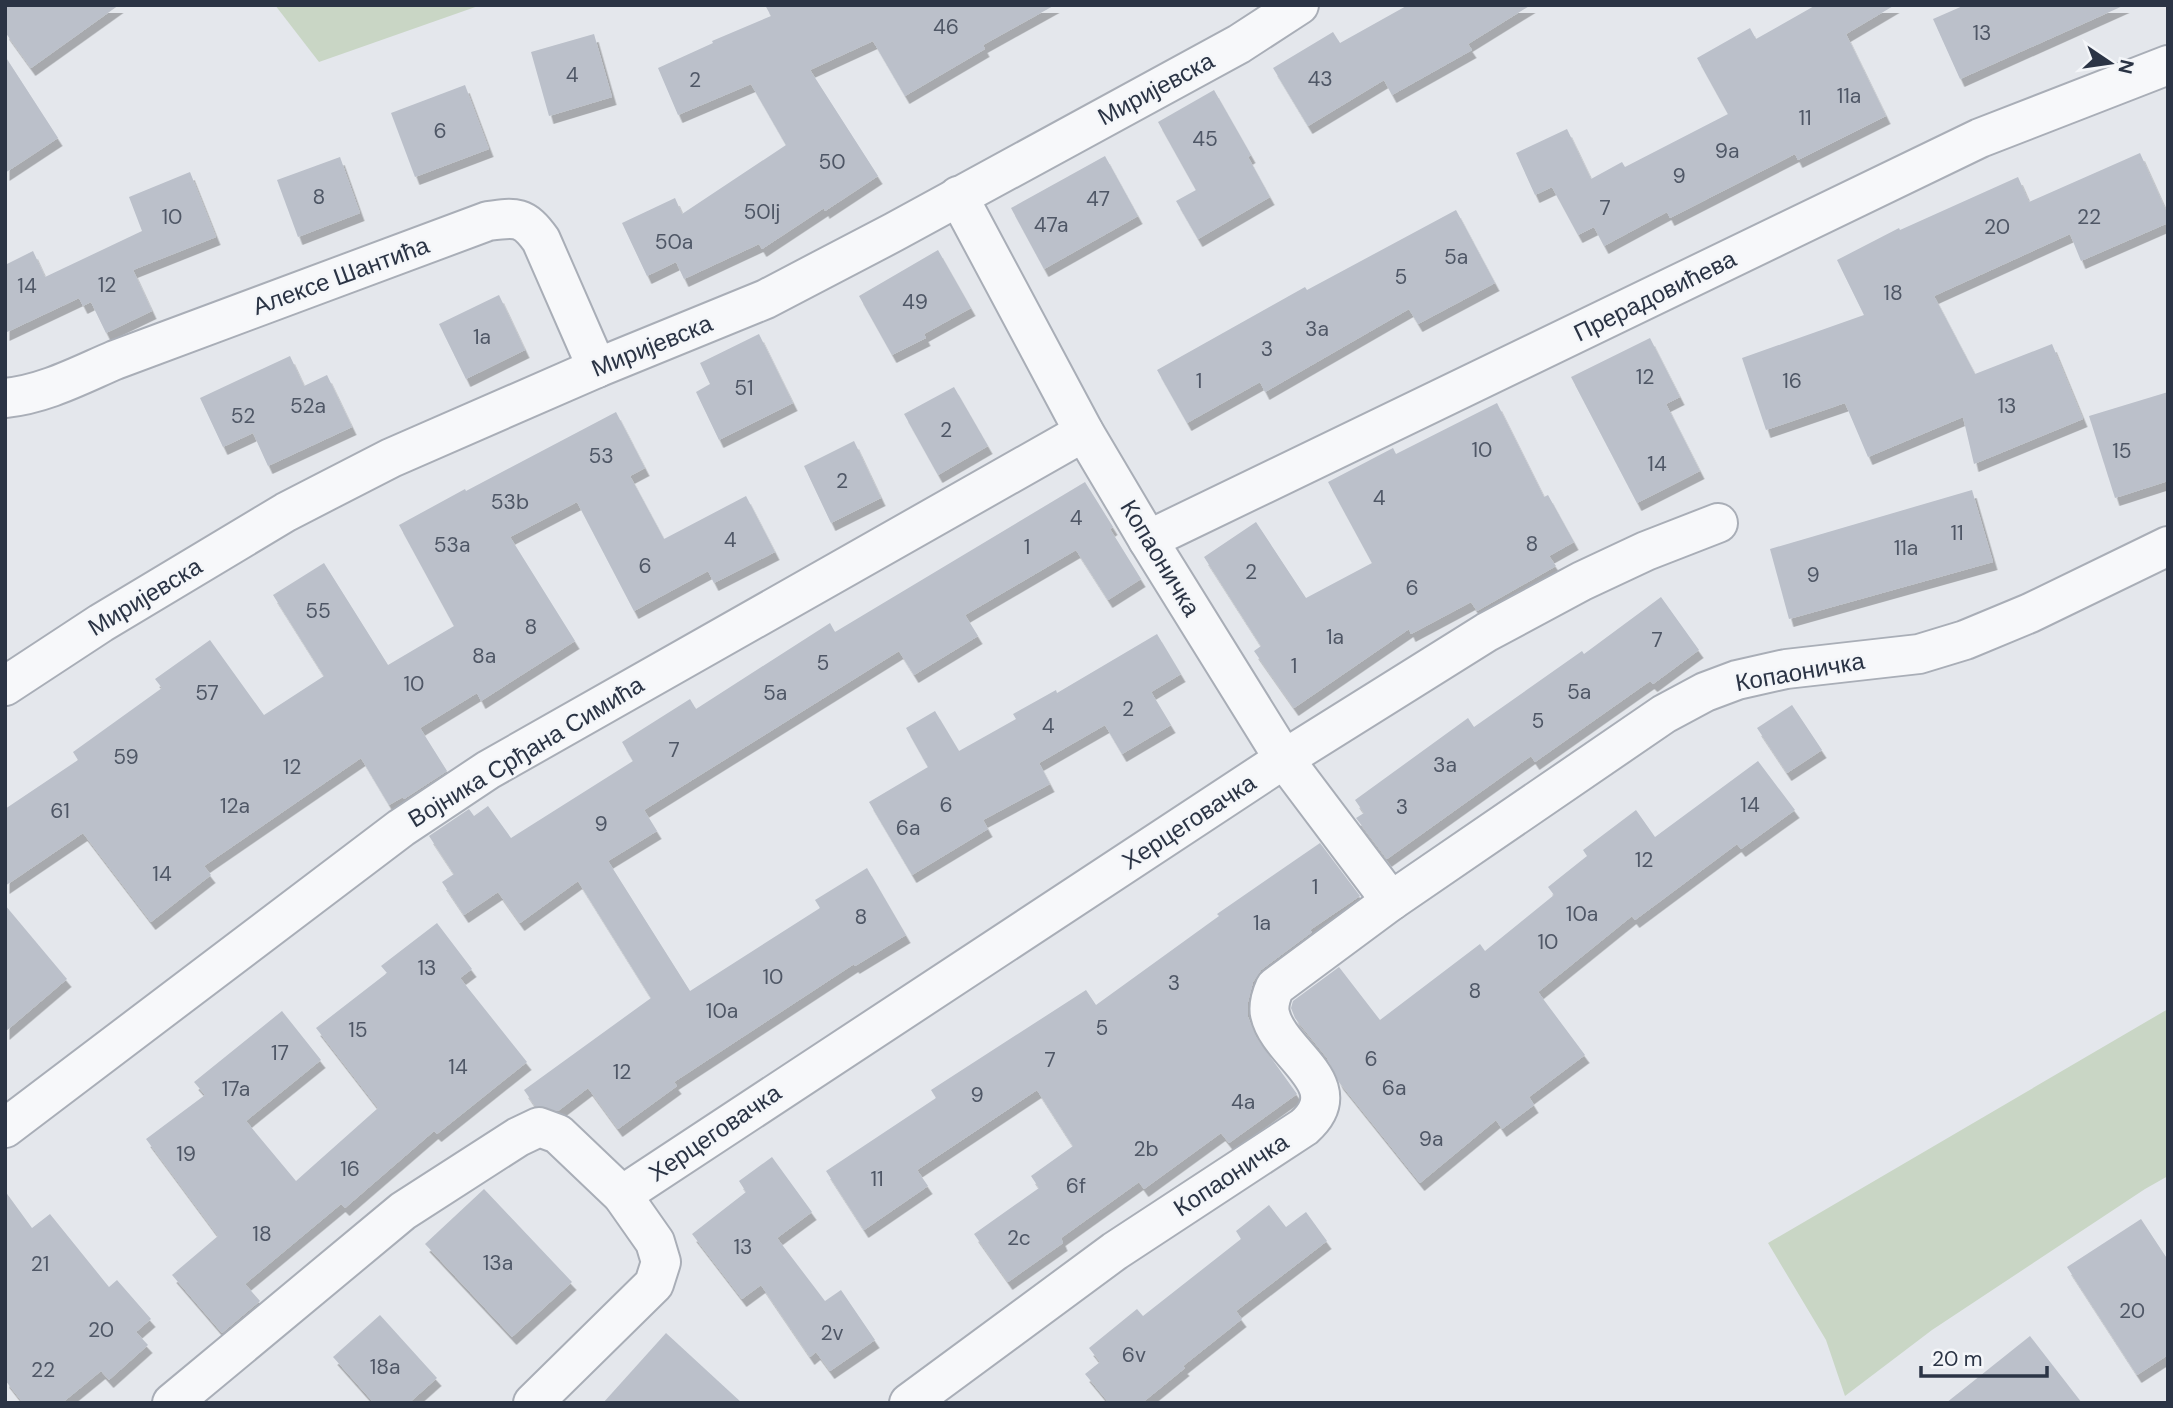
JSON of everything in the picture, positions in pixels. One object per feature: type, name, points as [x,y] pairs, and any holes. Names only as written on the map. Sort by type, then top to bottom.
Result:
[{"type":"street","name":"Миријевска","points":[[5,686],[101,623],[286,512],[391,458],[597,368],[766,299],[1239,44],[1299,5]]},
{"type":"street","name":"Прерадовићева","points":[[1148,540],[1980,138],[2168,65]]},
{"type":"street","name":"Копаоничка","points":[[958,195],[1084,432],[1148,540],[1284,759],[1391,901]]},
{"type":"street","name":"Алексе Шантића","points":[[5,398],[56,386],[116,359],[463,230],[488,221],[511,218],[522,220],[541,240],[597,368]]},
{"type":"street","name":"Војника Срђана Симића","points":[[5,1128],[401,828],[488,770],[1084,432]]},
{"type":"street","name":"Херцеговачка","points":[[172,1403],[403,1211],[518,1136],[539,1127],[558,1133],[622,1195],[1284,759],[1511,620],[1582,581],[1646,551],[1718,523]]},
{"type":"street","name":"Копаоничка","points":[[909,1403],[1115,1251],[1304,1127],[1315,1117],[1320,1105],[1319,1090],[1314,1078],[1276,1029],[1270,1014],[1269,1000],[1275,987],[1391,901],[1664,714],[1704,692],[1737,680],[1786,669],[1919,654],[1965,640],[2030,613],[2168,546]]},
{"type":"street","points":[[533,1403],[654,1284],[661,1262],[655,1242],[622,1195]]},
{"type":"green space","points":[[275,5],[481,5],[319,62]]},
{"type":"green space","points":[[2168,1009],[2168,1176],[1932,1330],[1845,1396],[1826,1340],[1768,1243]]},
{"type":"building","points":[[5,5],[119,5],[31,68],[5,32]]},
{"type":"building","points":[[765,5],[1055,5],[983,45],[985,49],[905,96],[873,41],[810,70],[878,176],[762,249],[759,244],[684,279],[676,262],[647,276],[622,223],[675,198],[682,214],[786,145],[751,84],[678,115],[658,68],[771,16]]},
{"type":"building","points":[[1408,5],[1531,5],[1468,44],[1472,50],[1392,95],[1384,80],[1308,126],[1273,68],[1333,32],[1340,43]]},
{"type":"building","points":[[1816,5],[1895,5],[1846,34],[1886,116],[1798,160],[1795,154],[1670,218],[1667,212],[1604,246],[1594,227],[1578,235],[1552,187],[1535,195],[1516,153],[1567,129],[1591,179],[1622,162],[1625,167],[1728,114],[1697,58],[1750,28],[1756,39]]},
{"type":"building","points":[[1965,5],[2125,5],[1960,79],[1933,19]]},
{"type":"building","points":[[594,34],[612,97],[549,116],[531,52]]},
{"type":"building","points":[[5,56],[58,138],[5,173]]},
{"type":"building","points":[[465,85],[489,149],[415,177],[391,113]]},
{"type":"building","points":[[1214,90],[1251,155],[1248,157],[1270,197],[1198,239],[1176,201],[1196,190],[1158,122]]},
{"type":"building","points":[[2140,153],[2168,215],[2168,223],[2081,261],[2070,234],[1934,296],[1975,374],[2052,344],[2083,419],[1974,464],[1963,417],[1868,457],[1845,403],[1766,430],[1742,358],[1864,315],[1837,260],[1899,228],[1900,230],[2018,177],[2029,202]]},
{"type":"building","points":[[1105,156],[1138,216],[1044,269],[1011,208]]},
{"type":"building","points":[[340,157],[360,213],[298,237],[277,180]]},
{"type":"building","points":[[190,172],[216,237],[133,270],[152,311],[106,333],[91,302],[83,306],[79,298],[5,333],[5,265],[33,251],[45,277],[142,231],[129,197]]},
{"type":"building","points":[[1456,210],[1495,283],[1418,324],[1409,309],[1265,392],[1260,382],[1187,423],[1157,370],[1305,287],[1307,290]]},
{"type":"building","points":[[938,250],[971,308],[924,334],[926,338],[892,355],[859,296]]},
{"type":"building","points":[[499,295],[525,350],[466,379],[439,324]]},
{"type":"building","points":[[759,334],[793,403],[719,440],[696,392],[710,384],[700,363]]},
{"type":"building","points":[[1650,338],[1680,397],[1666,404],[1700,471],[1637,503],[1571,377]]},
{"type":"building","points":[[290,356],[304,386],[327,375],[352,427],[268,466],[253,433],[223,447],[200,398]]},
{"type":"building","points":[[954,387],[988,446],[938,475],[904,414]]},
{"type":"building","points":[[2168,392],[2168,481],[2115,498],[2089,416]]},
{"type":"building","points":[[1497,403],[1544,497],[1548,495],[1574,542],[1549,556],[1556,566],[1477,611],[1471,602],[1411,634],[1409,629],[1294,708],[1254,651],[1261,646],[1204,557],[1256,522],[1306,598],[1372,563],[1328,482],[1393,448],[1396,454]]},
{"type":"building","points":[[616,412],[645,468],[630,476],[664,539],[746,496],[775,552],[714,583],[708,571],[634,611],[577,502],[510,537],[575,641],[481,701],[477,693],[420,728],[447,771],[404,799],[403,797],[389,805],[361,758],[204,866],[211,875],[151,922],[83,833],[5,886],[5,809],[78,760],[73,752],[162,688],[155,679],[210,640],[264,715],[324,676],[273,595],[324,563],[388,665],[454,626],[399,525]]},
{"type":"building","points":[[854,441],[881,498],[831,523],[804,466]]},
{"type":"building","points":[[1085,482],[1141,579],[1108,600],[1076,550],[965,615],[978,636],[914,675],[899,651],[644,810],[657,831],[608,861],[690,991],[820,908],[815,900],[867,868],[906,935],[855,966],[854,964],[674,1082],[677,1086],[618,1129],[588,1088],[558,1111],[535,1106],[524,1090],[651,998],[578,881],[520,923],[498,892],[464,915],[442,882],[454,874],[429,836],[469,809],[474,816],[488,806],[511,838],[633,761],[622,742],[690,699],[696,709],[830,623],[835,632]]},
{"type":"building","points":[[1972,490],[1993,562],[1789,619],[1770,549]]},
{"type":"building","points":[[1661,597],[1699,650],[1653,684],[1650,681],[1535,762],[1531,756],[1387,859],[1356,818],[1364,813],[1355,800],[1468,718],[1474,727],[1582,651],[1584,654]]},
{"type":"building","points":[[1157,634],[1181,674],[1151,692],[1171,725],[1122,754],[1105,725],[1039,763],[1050,784],[983,820],[988,829],[912,875],[869,802],[928,767],[906,728],[935,711],[959,751],[1016,719],[1013,714],[1056,690],[1057,693]]},
{"type":"building","points":[[1792,705],[1822,750],[1787,773],[1757,728]]},
{"type":"building","points":[[1758,761],[1795,810],[1741,849],[1737,844],[1635,920],[1632,916],[1538,992],[1585,1055],[1529,1097],[1534,1105],[1502,1129],[1496,1120],[1420,1183],[1339,1082],[1327,1058],[1295,1018],[1291,1008],[1293,1001],[1339,967],[1380,1020],[1480,944],[1485,951],[1554,895],[1548,887],[1587,856],[1583,850],[1636,810],[1655,837]]},
{"type":"building","points":[[1320,843],[1360,896],[1310,930],[1312,932],[1261,970],[1253,982],[1248,1002],[1248,1017],[1256,1037],[1297,1094],[1229,1143],[1221,1133],[1144,1189],[1139,1182],[1061,1238],[1063,1243],[1008,1282],[974,1234],[1039,1188],[1031,1176],[1073,1146],[1037,1090],[917,1170],[928,1186],[864,1230],[826,1171],[936,1098],[931,1090],[1086,990],[1096,1005],[1219,916],[1217,914]]},
{"type":"building","points":[[5,905],[67,979],[5,1032]]},
{"type":"building","points":[[437,923],[472,969],[460,978],[527,1062],[437,1134],[434,1131],[345,1208],[341,1204],[245,1284],[260,1301],[222,1333],[172,1275],[218,1236],[146,1139],[205,1095],[194,1082],[282,1011],[321,1060],[246,1121],[296,1181],[378,1108],[316,1028],[387,973],[381,966]]},
{"type":"building","points":[[772,1157],[812,1212],[777,1238],[825,1301],[841,1290],[875,1340],[830,1371],[816,1352],[810,1357],[761,1285],[742,1299],[692,1234],[746,1192],[739,1181]]},
{"type":"building","points":[[484,1189],[572,1282],[512,1337],[425,1244]]},
{"type":"building","points":[[5,1191],[32,1228],[50,1214],[109,1287],[117,1280],[151,1319],[136,1332],[148,1345],[109,1380],[101,1371],[62,1403],[23,1403],[5,1380]]},
{"type":"building","points":[[1269,1205],[1286,1227],[1306,1212],[1327,1241],[1236,1311],[1242,1319],[1142,1403],[1109,1403],[1085,1374],[1100,1362],[1089,1348],[1137,1309],[1143,1316],[1241,1239],[1236,1231]]},
{"type":"building","points":[[2141,1219],[2168,1260],[2168,1355],[2137,1375],[2067,1267]]},
{"type":"building","points":[[380,1315],[437,1378],[409,1403],[374,1403],[333,1357]]},
{"type":"building","points":[[666,1333],[742,1403],[603,1403]]},
{"type":"building","points":[[2030,1336],[2082,1403],[1946,1403]]}]
